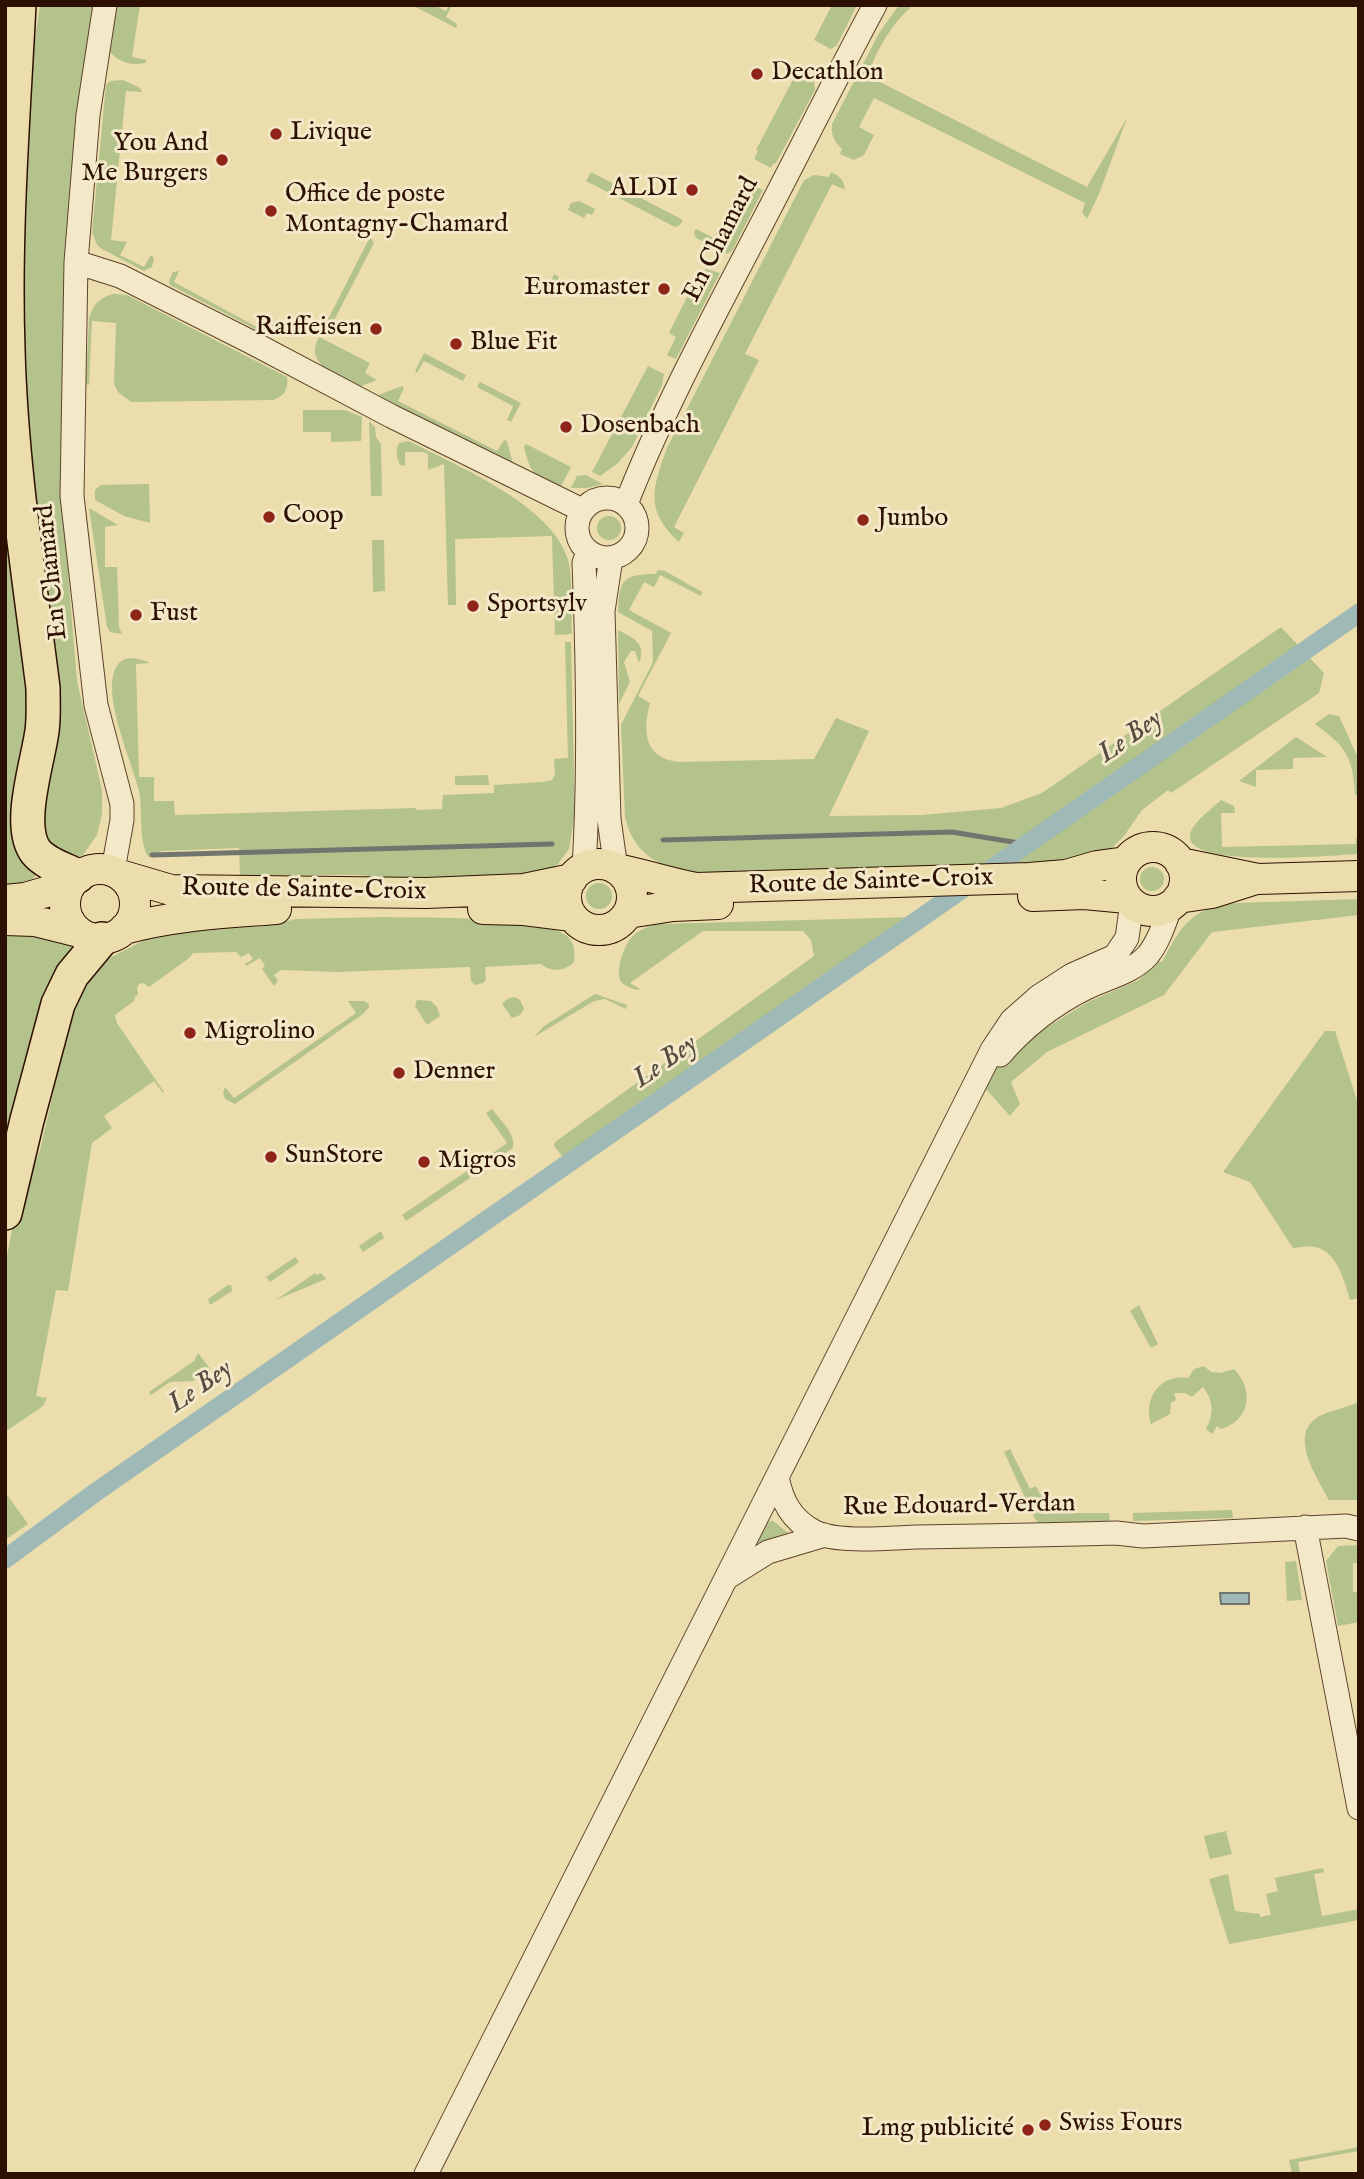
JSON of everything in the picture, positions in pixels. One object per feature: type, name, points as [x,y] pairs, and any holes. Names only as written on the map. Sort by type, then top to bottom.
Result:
[{"type":"highway","points":[[5,29],[9,5]]},
{"type":"highway","points":[[19,5],[8,215],[8,352],[16,473],[44,711],[28,822],[30,838],[37,852],[74,880]]},
{"type":"highway","points":[[5,1213],[54,1015],[72,975],[102,934]]},
{"type":"main road","points":[[1174,902],[1185,881],[1180,863],[1164,849],[1154,847],[1136,852],[1126,862],[1121,884],[1130,900],[1151,911],[1258,879]]},
{"type":"main road","name":"Route de Sainte-Croix","points":[[616,869],[696,888],[1029,878],[1066,875],[1097,866],[1126,862]]},
{"type":"main road","points":[[1180,863],[1258,879],[1359,876]]},
{"type":"main road","points":[[594,864],[616,869],[624,875],[629,884],[631,904],[628,914],[616,925],[605,929],[582,925],[572,916],[566,897],[578,873],[594,864]]},
{"type":"main road","name":"Route de Sainte-Croix","points":[[5,900],[25,898],[74,880],[94,869],[171,890],[426,893],[524,889],[578,873]]},
{"type":"main road","points":[[74,880],[64,901],[68,919],[102,934],[134,914],[135,897],[127,881],[116,873]]},
{"type":"main road","name":"Route de Sainte-Croix","points":[[628,914],[673,906],[770,901],[1084,894],[1130,900]]},
{"type":"main road","name":"Route de Sainte-Croix","points":[[5,920],[35,921],[102,934],[183,916],[292,907],[524,910],[572,916]]},
{"type":"street","name":"En Chamard","points":[[105,5],[88,115],[76,262],[72,496],[96,705],[122,804],[116,873]]},
{"type":"street","name":"En Chamard","points":[[626,505],[686,374],[875,5]]},
{"type":"street","points":[[76,262],[130,281],[582,510]]},
{"type":"street","points":[[602,498],[617,500],[626,505],[637,521],[638,531],[629,549],[621,556],[611,558],[599,558],[588,552],[580,544],[577,533],[577,521],[582,510],[591,502],[602,498]]},
{"type":"street","points":[[578,873],[587,819],[584,563],[588,552]]},
{"type":"street","points":[[611,558],[603,611],[609,819],[616,869]]},
{"type":"street","points":[[426,2174],[992,1049],[1012,1020],[1038,997],[1072,975],[1115,956],[1127,938],[1130,900]]},
{"type":"street","points":[[973,1087],[1008,1046],[1048,1011],[1085,989],[1126,971],[1148,954],[1174,902]]},
{"type":"street","name":"Rue Edouard-Verdan","points":[[777,1477],[780,1494],[789,1512],[807,1527],[834,1537],[1116,1533],[1143,1536],[1221,1534],[1305,1527],[1346,1526],[1359,1529]]},
{"type":"street","points":[[1305,1527],[1359,1808]]},
{"type":"street","points":[[725,1578],[768,1552],[825,1535]]},
{"type":"green space","points":[[40,5],[96,5],[62,500],[77,681],[102,790],[102,814],[97,835],[83,855],[68,859],[39,834],[22,294],[27,92]]},
{"type":"green space","points":[[117,5],[140,5],[132,57],[147,60],[145,63],[125,62],[109,51]]},
{"type":"green space","points":[[412,5],[434,5],[446,11],[449,5],[452,5],[446,17],[457,24],[456,28]]},
{"type":"green space","points":[[832,5],[857,5],[837,45],[831,49],[814,40]]},
{"type":"green space","points":[[899,5],[913,5],[898,20],[886,38],[875,56],[868,76],[1087,187],[1127,118],[1087,219],[1082,212],[1085,203],[874,98],[859,127],[874,135],[864,155],[854,160],[840,154],[842,149],[834,138],[832,124],[879,33]]},
{"type":"green space","points":[[797,72],[814,81],[815,90],[771,168],[754,159],[758,151],[756,150]]},
{"type":"green space","points":[[123,80],[140,88],[142,92],[126,91],[111,240],[127,242],[120,255],[144,267],[151,255],[154,258],[152,267],[144,271],[102,249],[97,245],[92,232],[106,85],[110,81]]},
{"type":"green space","points":[[591,172],[683,220],[675,227],[586,181]]},
{"type":"green space","points":[[831,172],[841,179],[845,190],[832,184],[745,354],[759,360],[674,527],[684,533],[679,542],[668,531],[656,509],[655,488],[667,448],[804,180],[814,175],[829,177]]},
{"type":"green space","points":[[743,181],[763,190],[732,251],[727,254],[696,238],[694,232],[696,229],[714,238]]},
{"type":"green space","points":[[579,201],[595,209],[592,215],[587,213],[584,218],[568,210],[571,203]]},
{"type":"green space","points":[[369,239],[374,243],[327,334],[322,331]]},
{"type":"green space","points":[[706,269],[720,273],[676,359],[667,355],[676,337],[669,333],[699,273]]},
{"type":"green space","points":[[179,271],[174,282],[266,332],[273,319],[275,332],[265,334],[170,285],[173,272]]},
{"type":"green space","points":[[554,274],[559,277],[553,290],[545,293],[540,290],[537,284],[539,279],[550,284]]},
{"type":"green space","points":[[113,294],[127,295],[287,377],[285,392],[273,400],[131,402],[118,392],[114,384],[116,323],[92,321],[89,385],[86,384],[89,318],[98,302]]},
{"type":"green space","points":[[319,337],[370,363],[365,373],[377,380],[359,387],[326,369],[316,355],[315,347]]},
{"type":"green space","points":[[424,353],[466,375],[463,381],[424,361],[417,373],[415,371]]},
{"type":"green space","points":[[648,366],[664,374],[662,385],[632,447],[618,463],[600,476],[592,472]]},
{"type":"green space","points":[[480,382],[521,403],[511,422],[507,420],[513,406],[477,387]]},
{"type":"green space","points":[[402,386],[404,388],[398,401],[497,451],[504,440],[507,441],[513,464],[510,465],[378,395]]},
{"type":"green space","points":[[303,410],[345,410],[362,417],[361,441],[331,442],[331,432],[303,432]]},
{"type":"green space","points":[[369,421],[375,427],[376,437],[381,444],[380,496],[371,496]]},
{"type":"green space","points":[[5,424],[34,674],[30,863],[36,874],[32,883],[5,889]]},
{"type":"green space","points":[[409,441],[500,489],[543,521],[559,540],[570,567],[572,634],[555,635],[552,536],[455,539],[456,605],[448,605],[444,464],[428,470],[428,454],[405,452],[405,466],[400,465],[397,454],[399,443]]},
{"type":"green space","points":[[526,444],[571,467],[561,486],[539,477],[531,469],[524,447]]},
{"type":"green space","points":[[586,475],[603,484],[571,488],[577,476]]},
{"type":"green space","points":[[149,484],[150,523],[124,516],[95,500],[95,490],[101,485]]},
{"type":"green space","points":[[89,508],[118,525],[105,527],[105,567],[117,567],[119,627],[122,634],[110,632],[107,627]]},
{"type":"green space","points":[[609,516],[617,520],[621,528],[617,536],[609,540],[601,536],[597,528],[601,520]]},
{"type":"green space","points":[[372,540],[384,540],[385,591],[373,592]]},
{"type":"green space","points":[[658,570],[665,571],[702,592],[701,596],[660,575],[654,587],[644,582],[629,610],[671,633],[638,696],[650,703],[646,723],[652,749],[666,759],[678,762],[814,759],[836,718],[869,731],[829,816],[921,815],[1001,808],[1042,793],[1281,627],[1324,673],[1319,693],[1171,793],[1168,790],[1142,810],[1124,836],[1107,853],[1061,862],[697,873],[684,871],[661,863],[642,851],[629,830],[625,817],[621,725],[653,662],[652,631],[618,612],[620,593],[625,581],[636,575],[656,574]]},
{"type":"green space","points":[[618,630],[638,642],[641,651],[639,663],[635,651],[631,651],[624,662],[630,682],[619,704]]},
{"type":"green space","points":[[565,642],[571,642],[575,814],[569,849],[558,864],[545,873],[405,879],[359,875],[240,875],[239,848],[162,851],[150,858],[146,853],[142,837],[139,791],[114,706],[114,673],[123,660],[135,658],[150,663],[136,664],[139,777],[154,777],[154,801],[174,801],[175,815],[442,809],[443,795],[494,793],[494,785],[552,780],[555,774],[554,759],[568,758]]},
{"type":"green space","points":[[1329,714],[1339,716],[1359,760],[1359,795],[1355,795],[1350,761],[1346,754],[1334,739],[1315,724]]},
{"type":"green space","points":[[1296,737],[1327,757],[1293,758],[1293,769],[1256,770],[1256,787],[1239,781]]},
{"type":"green space","points":[[488,775],[489,785],[455,785],[455,776]]},
{"type":"green space","points":[[1221,800],[1234,806],[1235,813],[1221,813],[1222,847],[1356,844],[1356,838],[1359,838],[1359,854],[1264,858],[1212,853],[1195,846],[1190,836],[1191,831]]},
{"type":"green space","points":[[1152,867],[1161,870],[1164,879],[1161,888],[1152,891],[1143,888],[1140,879],[1143,870]]},
{"type":"green space","points":[[599,883],[608,887],[612,896],[608,905],[599,909],[590,905],[586,896],[590,887]]},
{"type":"green space","points":[[1359,899],[1359,915],[1212,932],[1164,995],[1047,1052],[1011,1082],[1020,1104],[1010,1116],[986,1089],[995,1070],[1010,1052],[1032,1036],[1090,1001],[1139,980],[1158,961],[1162,962],[1176,937],[1199,913],[1238,903]]},
{"type":"green space","points":[[915,917],[565,1160],[554,1146],[555,1142],[681,1051],[683,1046],[690,1045],[814,956],[811,940],[803,931],[703,931],[630,983],[640,989],[637,990],[622,983],[619,972],[626,945],[639,931],[659,924]]},
{"type":"green space","points":[[296,919],[481,919],[535,925],[555,930],[568,937],[574,949],[574,962],[558,970],[541,964],[485,967],[486,980],[475,985],[471,981],[470,967],[337,972],[281,970],[274,975],[278,981],[274,986],[262,969],[265,966],[260,958],[246,966],[245,964],[253,959],[249,953],[241,957],[236,952],[193,953],[149,987],[144,983],[139,984],[135,1000],[115,1015],[117,1023],[164,1092],[154,1081],[104,1116],[112,1128],[92,1143],[68,1291],[56,1290],[36,1396],[47,1398],[43,1406],[5,1432],[5,1267],[13,1224],[40,1150],[76,994],[102,962],[162,931],[222,923],[263,927]]},
{"type":"green space","points":[[5,930],[67,942],[75,950],[5,1157]]},
{"type":"green space","points":[[595,994],[627,1005],[626,1009],[605,999],[594,1001],[534,1037],[544,1026]]},
{"type":"green space","points":[[514,997],[520,1000],[524,1009],[520,1015],[512,1018],[502,1004]]},
{"type":"green space","points":[[417,1000],[431,1001],[440,1016],[427,1025],[415,1006]]},
{"type":"green space","points":[[348,1001],[364,1001],[369,1007],[363,1014],[235,1104],[225,1099],[225,1087],[234,1098],[356,1013]]},
{"type":"green space","points":[[1325,1031],[1335,1031],[1359,1107],[1359,1298],[1350,1300],[1339,1268],[1329,1254],[1312,1246],[1293,1248],[1250,1182],[1223,1172]]},
{"type":"green space","points":[[492,1109],[510,1133],[513,1148],[477,1173],[473,1167],[507,1143],[486,1113]]},
{"type":"green space","points":[[467,1171],[470,1178],[406,1221],[402,1215]]},
{"type":"green space","points":[[381,1231],[384,1238],[363,1252],[359,1246]]},
{"type":"green space","points":[[295,1257],[299,1262],[270,1282],[266,1277]]},
{"type":"green space","points":[[315,1273],[321,1273],[326,1279],[276,1300]]},
{"type":"green space","points":[[231,1285],[232,1291],[210,1305],[208,1299]]},
{"type":"green space","points":[[1139,1305],[1158,1344],[1151,1348],[1130,1311]]},
{"type":"green space","points":[[198,1353],[211,1370],[193,1381],[170,1382],[151,1395],[149,1392],[194,1361]]},
{"type":"green space","points":[[1204,1366],[1211,1372],[1221,1373],[1234,1369],[1240,1377],[1247,1395],[1244,1412],[1238,1419],[1221,1429],[1217,1426],[1212,1434],[1206,1429],[1212,1408],[1203,1387],[1192,1397],[1185,1393],[1174,1393],[1176,1400],[1171,1403],[1170,1414],[1151,1424],[1149,1405],[1156,1390],[1169,1380],[1188,1378],[1194,1369]]},
{"type":"green space","points":[[1359,1402],[1359,1500],[1329,1500],[1308,1457],[1305,1434],[1309,1425],[1318,1417]]},
{"type":"green space","points":[[1010,1449],[1030,1489],[1036,1486],[1047,1507],[1070,1504],[1072,1513],[1109,1513],[1110,1521],[1039,1523],[1004,1452]]},
{"type":"green space","points":[[5,1492],[28,1524],[5,1540]]},
{"type":"green space","points":[[1232,1510],[1233,1518],[1133,1521],[1133,1513]]},
{"type":"green space","points":[[770,1521],[791,1535],[753,1548],[764,1527]]},
{"type":"green space","points":[[1359,1545],[1359,1563],[1353,1563],[1353,1592],[1359,1592],[1359,1622],[1338,1626],[1326,1561],[1338,1546]]},
{"type":"green space","points":[[1296,1561],[1302,1600],[1287,1601],[1285,1562]]},
{"type":"green space","points":[[1226,1831],[1232,1854],[1210,1859],[1204,1836]]},
{"type":"green space","points":[[1323,1868],[1324,1872],[1314,1874],[1322,1916],[1359,1909],[1359,1920],[1229,1944],[1209,1879],[1228,1874],[1235,1911],[1260,1914],[1260,1917],[1271,1915],[1266,1894],[1278,1891],[1275,1878]]},
{"type":"green space","points":[[1359,2147],[1359,2151],[1298,2162],[1300,2174],[1292,2174],[1289,2160]]},
{"type":"water","points":[[1220,1593],[1249,1593],[1249,1604],[1221,1604]]},
{"type":"waterway","name":"Le Bey","points":[[5,1559],[96,1492],[1359,613]]},
{"type":"waterway","points":[[663,840],[952,832],[1025,844]]},
{"type":"waterway","points":[[152,855],[552,844]]},
{"type":"place","name":"Decathlon","points":[[757,74]]},
{"type":"place","name":"Livique","points":[[276,134]]},
{"type":"place","name":"You And Me Burgers","points":[[222,160]]},
{"type":"place","name":"ALDI","points":[[692,190]]},
{"type":"place","name":"Office de poste Montagny-Chamard","points":[[271,211]]},
{"type":"place","name":"Euromaster","points":[[664,289]]},
{"type":"place","name":"Raiffeisen","points":[[376,329]]},
{"type":"place","name":"Blue Fit","points":[[456,344]]},
{"type":"place","name":"Dosenbach","points":[[566,427]]},
{"type":"place","name":"Coop","points":[[269,517]]},
{"type":"place","name":"Jumbo","points":[[863,520]]},
{"type":"place","name":"Sportsylv","points":[[473,606]]},
{"type":"place","name":"Fust","points":[[136,615]]},
{"type":"place","name":"Migrolino","points":[[190,1033]]},
{"type":"place","name":"Denner","points":[[399,1073]]},
{"type":"place","name":"SunStore","points":[[271,1157]]},
{"type":"place","name":"Migros","points":[[424,1162]]},
{"type":"place","name":"Swiss Fours","points":[[1045,2125]]},
{"type":"place","name":"Lmg publicité","points":[[1028,2130]]}]
